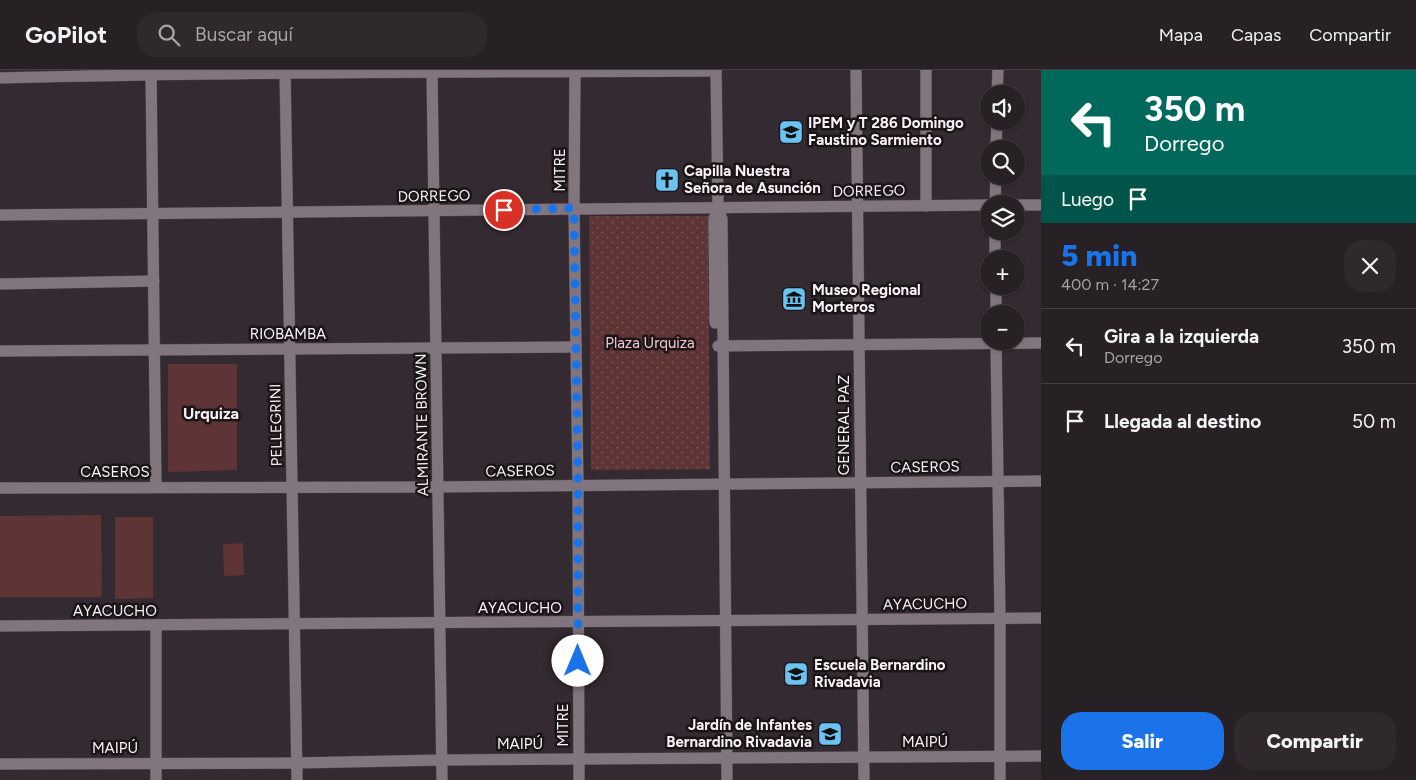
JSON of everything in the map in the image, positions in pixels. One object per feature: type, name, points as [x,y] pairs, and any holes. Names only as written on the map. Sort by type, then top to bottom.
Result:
[{"type":"street","points":[[0,78],[151,72],[716,70],[718,208],[722,220],[719,346],[723,758],[720,780]]},
{"type":"street","name":"GENERAL PAZ","points":[[856,70],[864,780]]},
{"type":"street","points":[[926,70],[926,206]]},
{"type":"street","points":[[997,85],[998,70]]},
{"type":"street","name":"PELLEGRINI","points":[[285,71],[297,780]]},
{"type":"street","name":"ALMIRANTE BROWN","points":[[432,71],[442,780]]},
{"type":"street","name":"MITRE","points":[[575,71],[574,208],[578,485],[579,780]]},
{"type":"street","points":[[151,72],[156,487]]},
{"type":"street","points":[[1025,205],[1041,204]]},
{"type":"street","name":"DORREGO","points":[[0,214],[980,205]]},
{"type":"street","points":[[0,284],[154,281]]},
{"type":"street","points":[[719,346],[980,342]]},
{"type":"street","points":[[1025,343],[1041,343]]},
{"type":"street","name":"RIOBAMBA","points":[[0,351],[576,347]]},
{"type":"street","points":[[996,350],[1000,780]]},
{"type":"street","name":"CASEROS","points":[[0,488],[438,487],[1041,481]]},
{"type":"street","name":"AYACUCHO","points":[[0,626],[1041,618]]},
{"type":"street","points":[[156,625],[156,780]]},
{"type":"street","name":"MAIPÚ","points":[[0,764],[1041,756]]},
{"type":"street","points":[[723,758],[727,780]]},
{"type":"green space","name":"Plaza Urquiza","points":[[589,216],[708,216],[710,469],[591,470]]},
{"type":"green space","points":[[168,364],[237,364],[237,470],[168,472]]},
{"type":"green space","points":[[101,515],[102,597],[0,597],[0,516]]},
{"type":"green space","points":[[115,517],[153,517],[153,598],[115,599]]},
{"type":"green space","points":[[243,543],[244,575],[224,576],[223,544]]},
{"type":"place","name":"IPEM y T 286 Domingo Faustino Sarmiento","points":[[791,132]]},
{"type":"place","name":"Capilla Nuestra Señora de Asunción","points":[[667,180]]},
{"type":"place","name":"Museo Regional Morteros","points":[[794,299]]},
{"type":"place","name":"Escuela Bernardino Rivadavia","points":[[796,674]]},
{"type":"place","name":"Jardín de Infantes Bernardino Rivadavia","points":[[830,734]]},
{"type":"district","name":"Urquiza","points":[[211,413]]},
{"type":"route","points":[[504,210],[574,208],[578,485],[578,661]]}]
